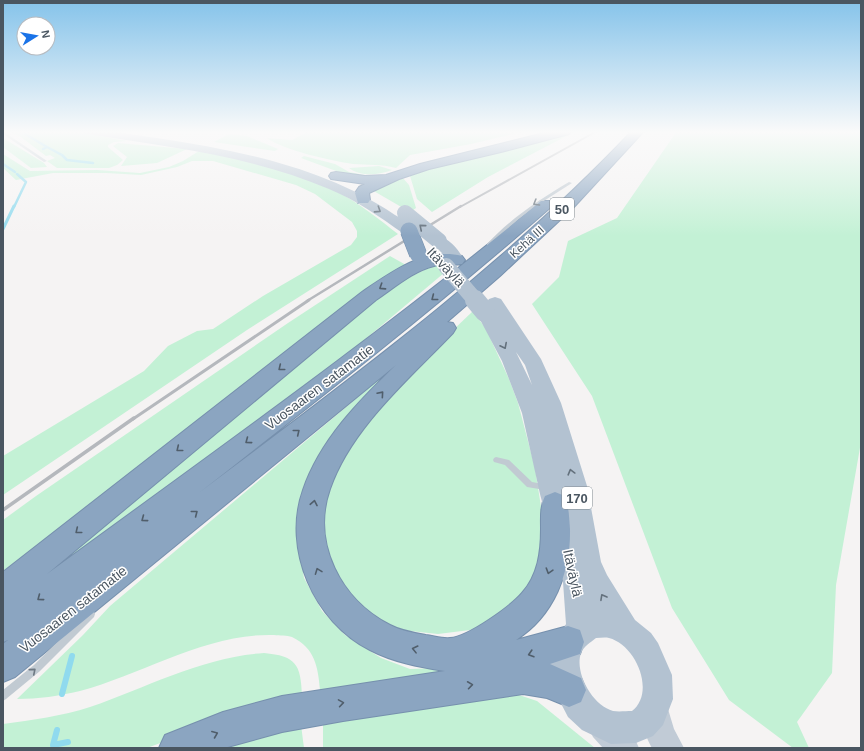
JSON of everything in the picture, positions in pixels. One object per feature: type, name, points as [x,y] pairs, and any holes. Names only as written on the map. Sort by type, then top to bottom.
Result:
[{"type":"highway","points":[[336,176],[365,180],[398,174],[427,166]]},
{"type":"highway","name":"Vuosaaren satamatie","points":[[3,626],[346,368],[443,261],[570,183],[587,166]]},
{"type":"highway","name":"Kehä III","points":[[443,261],[595,177],[605,166]]},
{"type":"highway","points":[[364,195],[398,174]]},
{"type":"highway","points":[[409,232],[443,261],[463,310],[389,386],[357,422],[332,455],[316,490],[311,518],[310,542],[319,574],[330,593],[344,611],[363,626],[384,640],[416,650],[492,659],[520,657],[574,635]]},
{"type":"highway","points":[[3,591],[369,296],[443,261]]},
{"type":"highway","name":"Vuosaaren satamatie","points":[[3,665],[375,370],[443,261]]},
{"type":"highway","points":[[453,655],[491,638],[531,608],[543,591],[555,548],[552,496]]},
{"type":"highway","points":[[178,748],[223,730],[268,718],[343,703],[523,677],[549,681],[569,690]]},
{"type":"main road","name":"Itäväylä","points":[[279,166],[364,195]]},
{"type":"main road","name":"Itäväylä","points":[[304,166],[336,176],[364,195],[400,216],[490,308],[534,364],[550,403],[574,486],[588,562],[596,584],[624,630]]},
{"type":"main road","name":"Itäväylä","points":[[400,216],[409,232]]},
{"type":"main road","name":"Itäväylä","points":[[490,308],[533,414],[552,496],[566,540],[579,600],[574,635]]},
{"type":"main road","points":[[600,724],[620,730],[637,727],[646,722],[655,709],[659,690],[656,670],[647,653],[638,641],[624,630],[608,624],[592,624],[574,635],[564,657],[564,664],[569,690],[582,710],[600,724],[624,748]]},
{"type":"main road","points":[[655,709],[662,736],[669,748]]},
{"type":"lane","points":[[496,460],[507,462],[530,485],[539,487],[552,496]]},
{"type":"lane","points":[[3,696],[37,668],[101,601],[131,563]]},
{"type":"green space","points":[[3,166],[22,166],[30,171],[97,170],[140,173],[179,166],[141,175],[106,173],[53,173],[16,180],[3,168]]},
{"type":"green space","points":[[28,166],[47,167],[31,168]]},
{"type":"green space","points":[[54,166],[114,166],[109,168],[57,168]]},
{"type":"green space","points":[[230,166],[266,166],[305,178],[338,192],[354,201],[398,234],[247,330],[3,495],[3,456],[144,371],[168,346],[197,331],[213,329],[263,296],[351,245],[357,237],[357,231],[352,222],[315,194],[296,185]]},
{"type":"green space","points":[[323,166],[339,166],[349,172],[375,177],[347,175]]},
{"type":"green space","points":[[379,166],[392,170],[381,173],[364,174],[349,168]]},
{"type":"green space","points":[[385,166],[398,166],[396,168]]},
{"type":"green space","points":[[441,166],[509,166],[488,177],[432,212],[417,199],[410,176],[413,173]]},
{"type":"green space","points":[[653,166],[861,166],[861,442],[836,585],[832,673],[797,722],[809,748],[793,748],[729,700],[672,608],[592,396],[532,304],[559,277],[568,241],[617,218]]},
{"type":"green space","points":[[402,177],[409,185],[416,208],[410,212],[372,190]]},
{"type":"green space","points":[[390,256],[406,265],[197,426],[3,571],[3,520],[288,323]]},
{"type":"green space","points":[[436,264],[444,273],[312,384],[5,605],[360,312],[406,279]]},
{"type":"green space","points":[[473,311],[486,329],[509,379],[518,403],[535,468],[546,539],[534,585],[492,624],[470,630],[438,634],[401,630],[375,621],[338,585],[323,546],[323,500],[330,479],[371,416],[428,354]]},
{"type":"green space","points":[[396,365],[298,541],[304,578],[322,611],[345,635],[381,658],[410,669],[465,667],[491,668],[320,690],[314,659],[300,641],[288,636],[249,636],[200,647],[104,684],[80,691],[48,697],[17,699],[83,635],[110,606]]},
{"type":"green space","points":[[264,653],[283,656],[290,659],[295,664],[300,676],[302,696],[254,708],[147,748],[3,748],[3,724],[69,713],[90,707],[176,674],[219,660]]},
{"type":"green space","points":[[516,694],[537,701],[595,748],[323,748],[323,724]]},
{"type":"green space","points":[[301,725],[304,748],[217,748]]},
{"type":"waterway","points":[[6,166],[15,172]]},
{"type":"waterway","points":[[14,207],[26,182],[17,174]]},
{"type":"waterway","points":[[3,229],[14,206]]},
{"type":"waterway","points":[[62,694],[72,656]]},
{"type":"waterway","points":[[57,730],[53,745],[68,742]]},
{"type":"railway","points":[[460,207],[534,166]]},
{"type":"railway","points":[[307,301],[461,206]]},
{"type":"railway","points":[[133,419],[309,300]]},
{"type":"railway","points":[[3,510],[134,418]]}]
